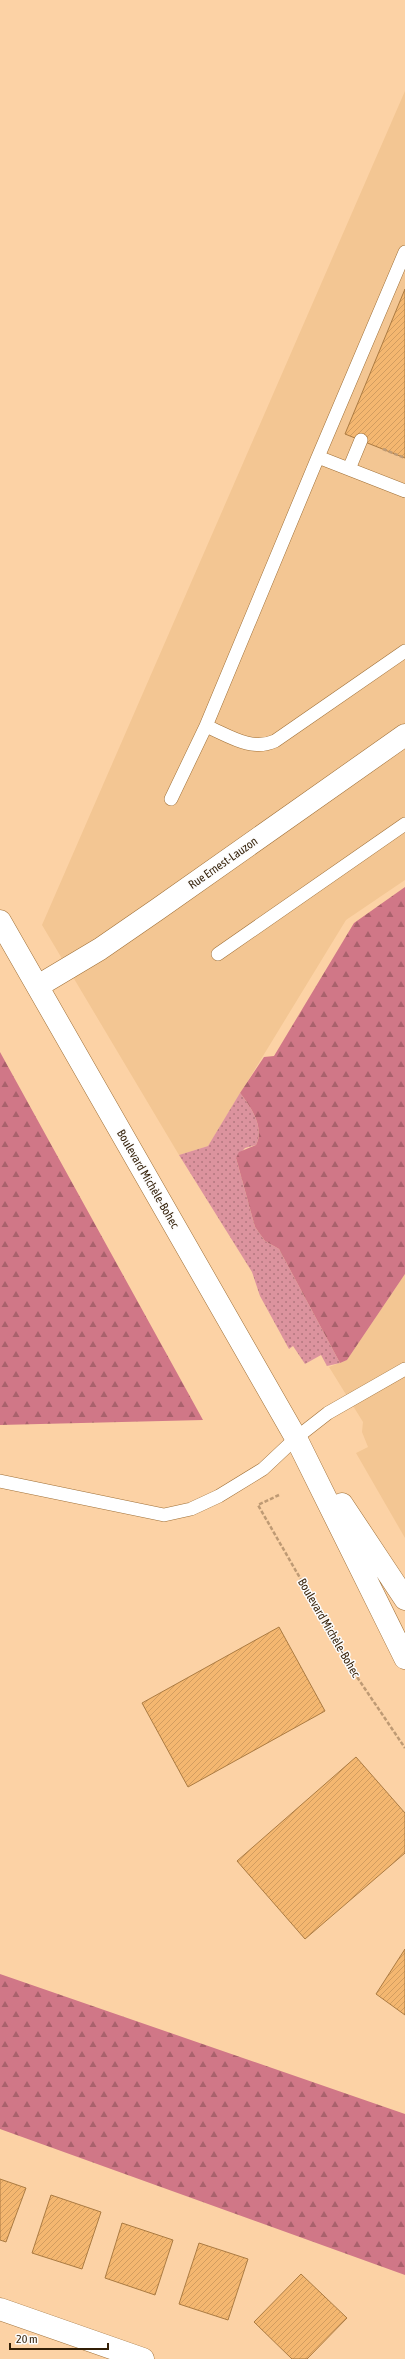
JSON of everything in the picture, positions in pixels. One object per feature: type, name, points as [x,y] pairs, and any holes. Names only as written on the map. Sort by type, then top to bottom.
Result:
[{"type":"street","name":"Rue Ernest-Lauzon","points":[[38,986],[100,949],[405,735]]},
{"type":"street","name":"Boulevard Michèle-Bohec","points":[[0,921],[296,1438],[405,1658]]},
{"type":"street","name":"Boulevard Michèle-Bohec","points":[[296,1438],[405,1599]]},
{"type":"street","points":[[0,2309],[143,2359]]},
{"type":"lane","points":[[172,799],[206,726],[405,252]]},
{"type":"lane","points":[[349,469],[361,440]]},
{"type":"lane","points":[[318,457],[405,491]]},
{"type":"lane","points":[[206,726],[243,742],[265,746],[280,738],[405,651]]},
{"type":"lane","points":[[218,954],[405,824]]},
{"type":"lane","points":[[0,1481],[164,1515],[191,1509],[219,1496],[263,1469],[296,1438],[328,1413],[405,1369]]},
{"type":"path","name":"Boulevard Michèle-Bohec","points":[[279,1495],[258,1504],[357,1677],[405,1748]]},
{"type":"shaded area","points":[[405,91],[405,880],[346,920],[208,1146],[179,1155],[42,925]]},
{"type":"shaded area","points":[[240,1093],[256,1118],[259,1132],[256,1145],[245,1148],[236,1158],[255,1227],[265,1241],[279,1249],[340,1363],[327,1366],[321,1355],[305,1364],[293,1346],[289,1349],[260,1296],[252,1272],[179,1155],[208,1146]]},
{"type":"shaded area","points":[[405,1274],[405,1538],[356,1453],[368,1447],[362,1432],[363,1422],[329,1367],[347,1360]]},
{"type":"green space","points":[[405,887],[405,1274],[347,1360],[340,1363],[279,1249],[265,1241],[255,1227],[236,1158],[239,1152],[256,1145],[259,1132],[256,1118],[240,1093],[264,1057],[274,1056],[354,923]]},
{"type":"green space","points":[[0,1052],[203,1420],[0,1425]]},
{"type":"green space","points":[[0,1974],[405,2114],[405,2275],[0,2129]]},
{"type":"building","points":[[405,289],[405,458],[345,434]]},
{"type":"building","points":[[279,1627],[325,1711],[188,1787],[142,1703]]},
{"type":"building","points":[[356,1757],[405,1813],[405,1853],[305,1939],[237,1861]]},
{"type":"building","points":[[405,1949],[405,2015],[376,1994]]},
{"type":"building","points":[[0,2179],[26,2188],[6,2242],[0,2240]]},
{"type":"building","points":[[51,2195],[101,2212],[82,2269],[32,2253]]},
{"type":"building","points":[[122,2223],[173,2240],[155,2295],[105,2278]]},
{"type":"building","points":[[199,2243],[248,2259],[228,2320],[179,2304]]},
{"type":"building","points":[[301,2274],[347,2318],[307,2359],[292,2359],[254,2322]]}]
